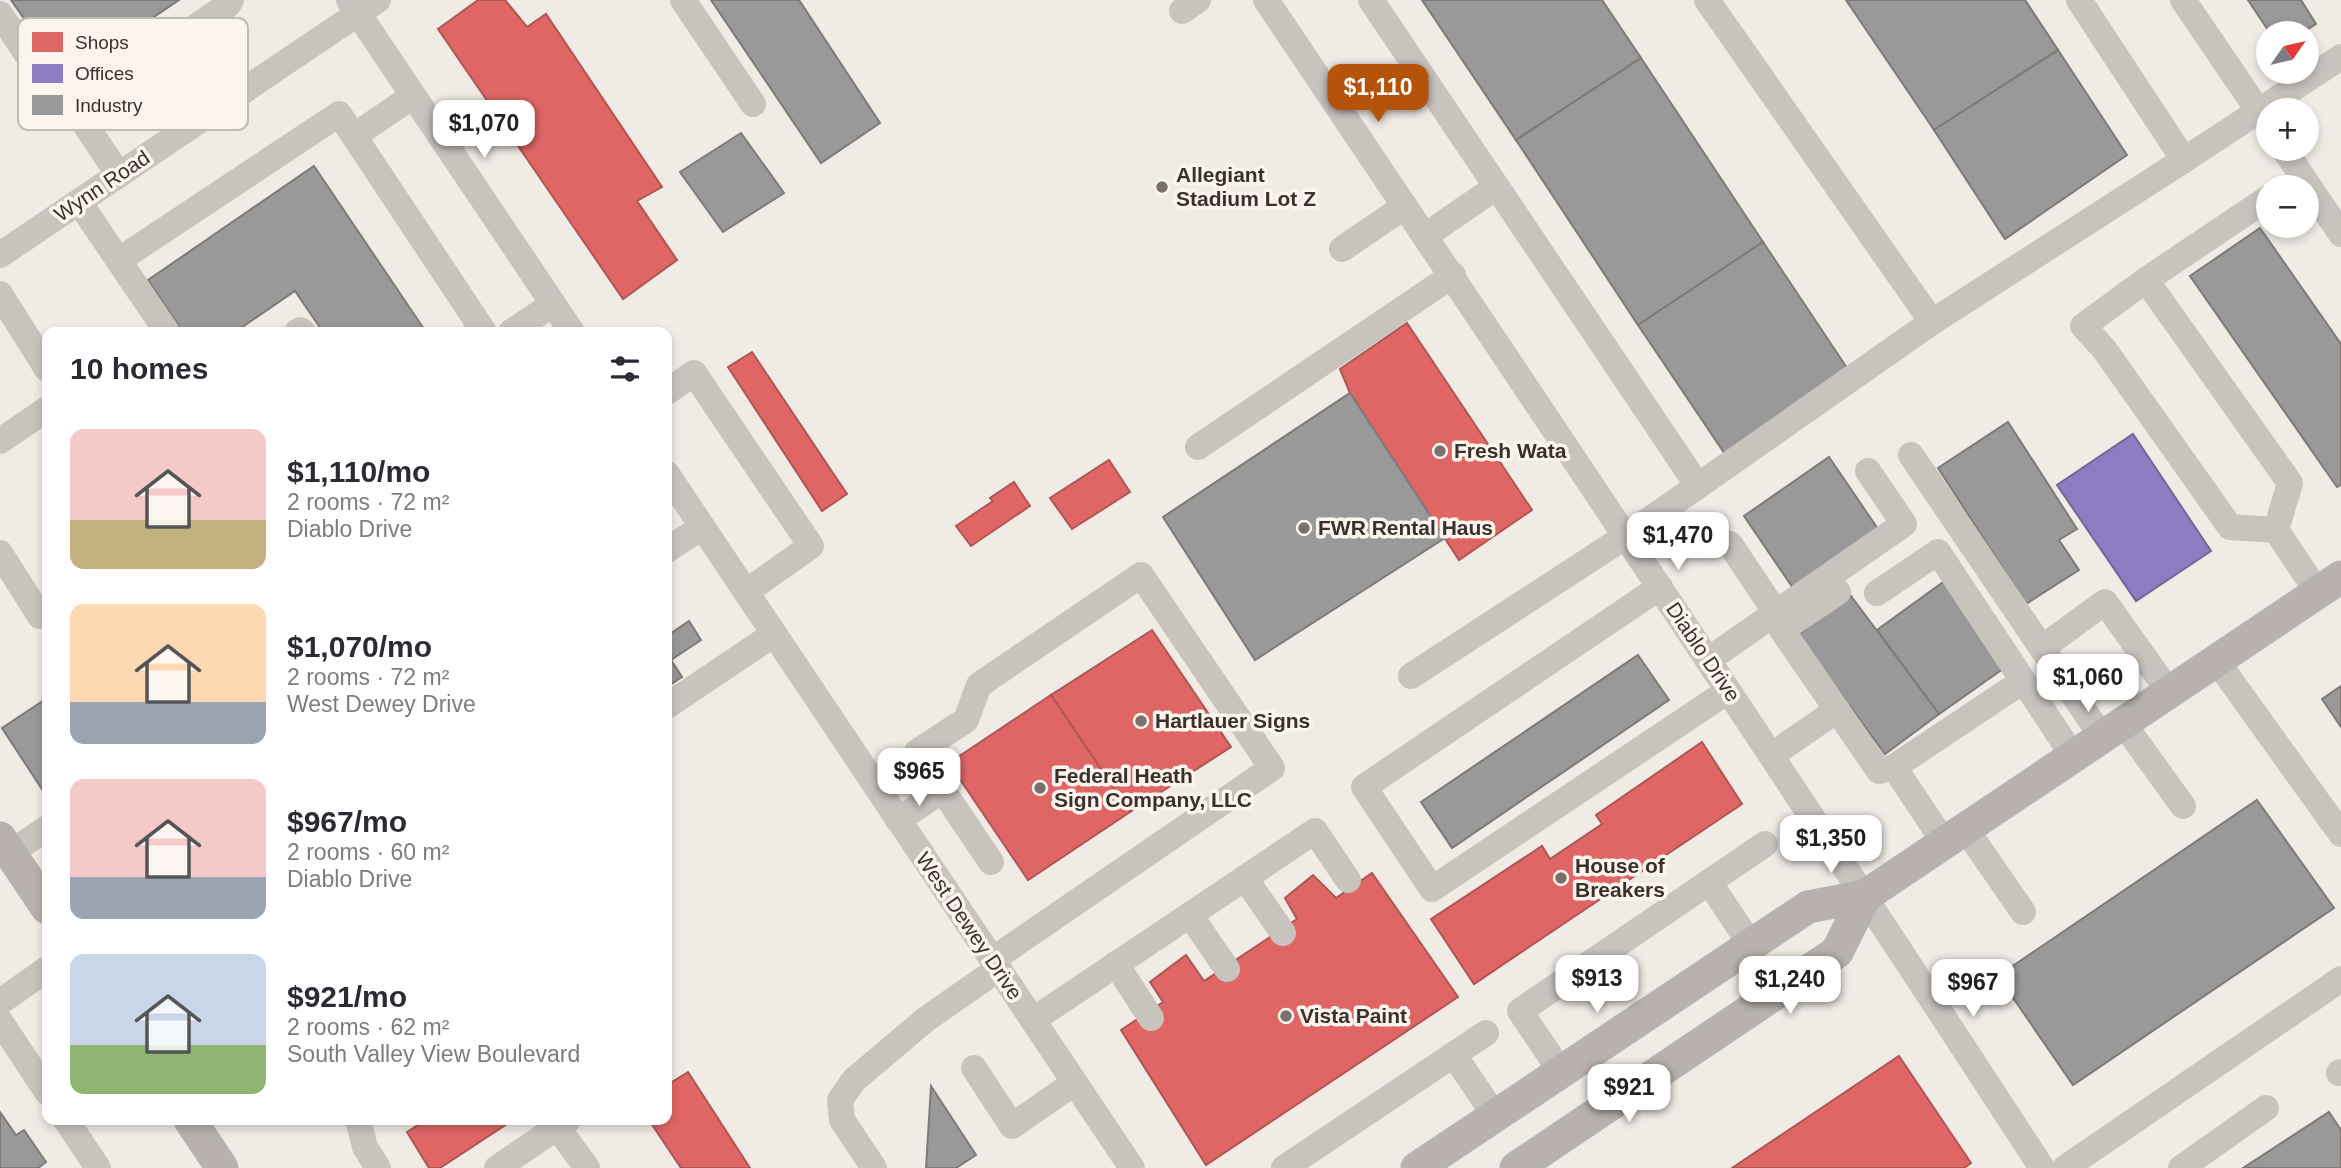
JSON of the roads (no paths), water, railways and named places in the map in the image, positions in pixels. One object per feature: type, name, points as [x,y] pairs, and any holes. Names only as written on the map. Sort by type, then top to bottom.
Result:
[{"type":"main road","points":[[1417,1168],[1808,907],[1865,896],[2329,585]]},
{"type":"main road","points":[[5,846],[42,901]]},
{"type":"main road","points":[[1516,1168],[1838,952],[1865,896]]},
{"type":"main road","points":[[193,1125],[222,1168]]},
{"type":"street","points":[[209,18],[231,0]]},
{"type":"street","points":[[683,0],[753,104]]},
{"type":"street","name":"Diablo Drive","points":[[1266,0],[1772,755],[2042,1168]]},
{"type":"street","points":[[1371,0],[1698,486]]},
{"type":"street","points":[[1707,0],[1931,322]]},
{"type":"street","points":[[2079,0],[2185,160]]},
{"type":"street","points":[[2183,0],[2256,107]]},
{"type":"street","points":[[362,5],[413,96],[568,327]]},
{"type":"street","name":"Wynn Road","points":[[248,85],[362,5]]},
{"type":"street","points":[[0,14],[18,41]]},
{"type":"street","points":[[2290,98],[2341,57]]},
{"type":"street","points":[[354,136],[413,96]]},
{"type":"street","points":[[119,260],[339,114],[481,327]]},
{"type":"street","points":[[1411,676],[1626,536],[1931,322],[2185,160],[2256,123]]},
{"type":"street","points":[[89,130],[119,175]]},
{"type":"street","name":"Wynn Road","points":[[0,255],[183,130]]},
{"type":"street","points":[[1425,236],[1496,187]]},
{"type":"street","points":[[79,202],[164,327]]},
{"type":"street","points":[[1342,249],[1405,206]]},
{"type":"street","points":[[2256,206],[2146,279],[2083,326],[2104,349],[2230,527],[2276,530],[2329,585]]},
{"type":"street","points":[[2319,210],[2341,234]]},
{"type":"street","points":[[1198,447],[1452,275]]},
{"type":"street","points":[[2146,279],[2290,482],[2276,530]]},
{"type":"street","points":[[0,294],[42,361]]},
{"type":"street","points":[[519,327],[552,304]]},
{"type":"street","points":[[672,388],[694,373],[811,546],[746,592]]},
{"type":"street","points":[[0,440],[42,411]]},
{"type":"street","points":[[1911,455],[2042,648],[2112,730],[2183,806]]},
{"type":"street","points":[[1708,660],[1904,524],[1868,471]]},
{"type":"street","name":"West Dewey Drive","points":[[672,482],[1132,1168]]},
{"type":"street","points":[[672,547],[702,527]]},
{"type":"street","points":[[1730,544],[1776,613]]},
{"type":"street","points":[[1877,593],[1938,552],[2073,756]]},
{"type":"street","points":[[0,553],[40,616],[42,615]]},
{"type":"street","points":[[874,1168],[842,1120],[840,1100],[854,1080],[995,964],[1272,768],[1141,575],[979,685],[966,720],[917,752],[991,862]]},
{"type":"street","points":[[1660,587],[1364,787],[1379,810],[1432,889],[1728,691]]},
{"type":"street","points":[[1838,592],[1782,630],[1879,771],[1894,767],[2023,681]]},
{"type":"street","points":[[2042,648],[2105,602],[2169,692]]},
{"type":"street","points":[[672,703],[774,634]]},
{"type":"street","points":[[2217,660],[2341,834]]},
{"type":"street","points":[[1772,755],[1837,710]]},
{"type":"street","points":[[1894,767],[2023,912]]},
{"type":"street","points":[[898,820],[943,790]]},
{"type":"street","points":[[5,846],[42,830]]},
{"type":"street","points":[[1032,1020],[1315,831],[1348,880]]},
{"type":"street","points":[[1561,1072],[1520,1011],[1765,844]]},
{"type":"street","points":[[1245,877],[1283,933]]},
{"type":"street","points":[[1709,883],[1751,945]]},
{"type":"street","points":[[1190,915],[1227,969]]},
{"type":"street","points":[[1116,964],[1151,1018]]},
{"type":"street","points":[[0,1002],[42,973]]},
{"type":"street","points":[[2065,1168],[2341,979]]},
{"type":"street","points":[[0,1021],[42,1084]]},
{"type":"street","points":[[1284,1168],[1486,1033]]},
{"type":"street","points":[[1454,1055],[1495,1116]]},
{"type":"street","points":[[974,1068],[1012,1126],[1074,1083]]},
{"type":"street","points":[[2181,1168],[2266,1108]]},
{"type":"street","points":[[69,1125],[98,1168]]},
{"type":"street","points":[[359,1125],[365,1147],[378,1168]]},
{"type":"street","points":[[497,1168],[562,1125]]},
{"type":"street","points":[[564,1125],[587,1168]]},
{"type":"place","name":"Allegiant Stadium Lot Z","points":[[1162,187]]},
{"type":"place","name":"Fresh Wata","points":[[1440,451]]},
{"type":"place","name":"FWR Rental Haus","points":[[1304,528]]},
{"type":"place","name":"Hartlauer Signs","points":[[1141,721]]},
{"type":"place","name":"Federal Heath Sign Company, LLC","points":[[1040,788]]},
{"type":"place","name":"House of Breakers","points":[[1561,878]]},
{"type":"place","name":"Vista Paint","points":[[1286,1016]]}]
